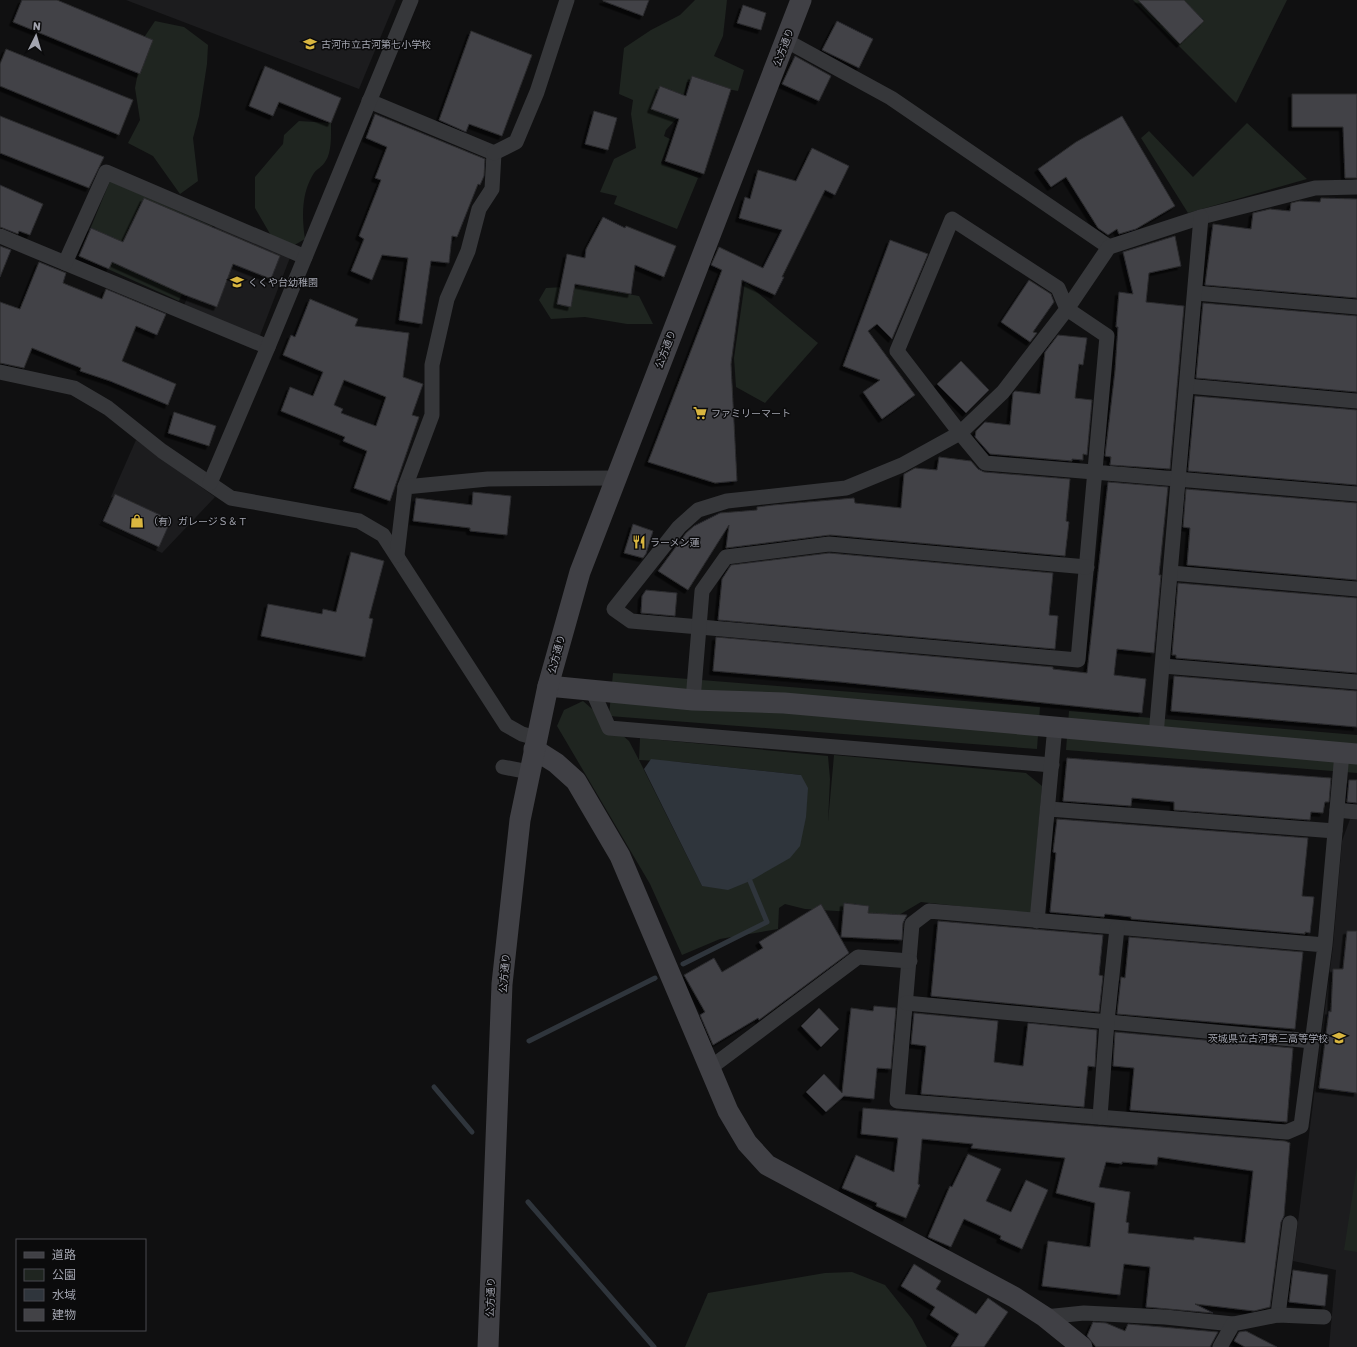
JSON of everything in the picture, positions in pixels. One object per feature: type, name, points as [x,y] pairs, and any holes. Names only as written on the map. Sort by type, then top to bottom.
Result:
[{"type":"street","points":[[210,483],[268,348],[412,0]]},
{"type":"street","points":[[369,101],[494,153],[516,142],[537,92],[567,0]]},
{"type":"street","name":"公方通り","points":[[488,1347],[502,984],[520,820],[548,686],[580,572],[801,0]]},
{"type":"street","points":[[785,40],[891,98],[1109,247]]},
{"type":"street","points":[[397,555],[405,487],[432,415],[432,365],[447,299],[468,251],[479,210],[492,188],[494,153]]},
{"type":"street","points":[[65,263],[106,172],[305,257]]},
{"type":"street","points":[[1357,187],[1315,188],[1201,217],[1109,247],[1067,309],[1003,392],[960,433],[902,465],[846,488],[727,501],[698,510],[679,527],[614,609],[631,621],[1078,660],[1087,566],[1095,473],[1107,336],[1067,309],[1058,288],[952,218],[897,351],[960,433],[985,463],[1095,473],[1179,478],[1357,494]]},
{"type":"street","points":[[1156,735],[1196,293],[1201,217]]},
{"type":"street","points":[[0,236],[268,348]]},
{"type":"street","points":[[1196,293],[1357,306]]},
{"type":"street","points":[[0,372],[74,388],[108,408],[162,451],[232,498],[359,522],[382,535],[397,555],[506,725],[535,743],[576,781],[620,856],[728,1111],[747,1143],[767,1165],[994,1285],[1045,1317],[1082,1347]]},
{"type":"street","points":[[1187,386],[1357,401]]},
{"type":"street","points":[[405,487],[488,479],[616,478]]},
{"type":"street","points":[[693,700],[702,590],[726,557],[829,544],[1087,566]]},
{"type":"street","points":[[1171,573],[1357,589]]},
{"type":"street","points":[[1163,666],[1357,682]]},
{"type":"street","points":[[548,686],[693,700],[784,703],[1156,735],[1350,754],[1337,810],[1325,944],[1301,1126],[1287,1132],[897,1101],[912,924],[929,911],[1117,928],[1325,944]]},
{"type":"street","points":[[592,690],[609,728],[1052,765]]},
{"type":"street","points":[[1037,921],[1049,808],[1055,726]]},
{"type":"street","points":[[503,767],[529,772]]},
{"type":"street","points":[[1049,808],[1335,831]]},
{"type":"street","points":[[1337,810],[1357,812]]},
{"type":"street","points":[[1100,1117],[1107,1022],[1117,928]]},
{"type":"street","points":[[710,1068],[858,957],[910,961]]},
{"type":"street","points":[[906,1003],[1312,1041]]},
{"type":"street","points":[[1278,1314],[1290,1223]]},
{"type":"street","points":[[1045,1317],[1084,1313],[1165,1317],[1232,1324],[1278,1314],[1324,1317]]},
{"type":"street","points":[[1220,1347],[1232,1324]]},
{"type":"shaded area","name":"古河市立古河第七小学校","points":[[126,0],[396,0],[359,89]]},
{"type":"shaded area","name":"くくや台幼稚園","points":[[216,225],[291,255],[259,338],[183,308]]},
{"type":"shaded area","points":[[136,440],[215,497],[162,553],[99,524]]},
{"type":"shaded area","name":"茨城県立古河第三高等学校","points":[[1350,819],[1357,820],[1357,1347],[1329,1347],[1336,1270],[1293,1261],[1333,946],[1342,841]]},
{"type":"green space","points":[[695,0],[727,0],[723,36],[714,56],[744,70],[738,91],[687,82],[680,115],[666,130],[664,136],[670,139],[661,163],[698,178],[677,229],[614,204],[617,196],[600,192],[614,159],[636,148],[631,114],[633,100],[619,94],[624,48],[651,30],[680,15]]},
{"type":"green space","points":[[1133,0],[1287,0],[1236,103]]},
{"type":"green space","points":[[155,21],[184,27],[208,45],[207,64],[199,116],[193,138],[198,181],[180,194],[153,156],[128,143],[140,120],[135,88],[145,36]]},
{"type":"green space","points":[[299,121],[331,123],[331,144],[327,158],[314,173],[307,189],[303,214],[305,239],[291,247],[273,239],[255,208],[255,177],[283,144],[284,135]]},
{"type":"green space","points":[[1247,123],[1307,179],[1188,213],[1141,138],[1149,131],[1193,177]]},
{"type":"green space","points":[[110,181],[212,226],[179,301],[79,256]]},
{"type":"green space","points":[[745,282],[818,343],[765,403],[736,387],[734,358]]},
{"type":"green space","points":[[583,286],[639,296],[653,324],[627,324],[585,317],[551,319],[539,300],[546,288]]},
{"type":"green space","points":[[613,673],[1040,707],[1037,749],[609,716]]},
{"type":"green space","points":[[583,701],[629,741],[639,760],[640,738],[828,756],[830,779],[828,822],[834,755],[1026,773],[1042,786],[1031,914],[921,902],[899,915],[805,909],[785,904],[779,908],[778,929],[720,939],[682,955],[650,884],[557,726],[564,710]],"holes":[[[639,760],[680,762],[801,775],[702,886]]]},
{"type":"green space","points":[[1069,711],[1357,735],[1357,773],[1066,750]]},
{"type":"green space","points":[[1357,1166],[1357,1252],[1344,1250]]},
{"type":"green space","points":[[852,1272],[885,1285],[912,1319],[927,1347],[685,1347],[708,1293],[825,1273]]},
{"type":"water","points":[[651,759],[801,775],[808,788],[806,817],[800,846],[790,858],[750,881],[728,890],[702,886],[644,769]]},
{"type":"building","points":[[22,0],[57,0],[153,40],[140,74],[13,22]]},
{"type":"building","points":[[603,0],[649,0],[643,16]]},
{"type":"building","points":[[1138,0],[1184,0],[1204,21],[1180,44]]},
{"type":"building","points":[[743,5],[766,13],[761,30],[737,23]]},
{"type":"building","points":[[837,21],[873,39],[859,68],[822,50]]},
{"type":"building","points":[[471,31],[532,55],[502,136],[469,124],[466,132],[439,120]]},
{"type":"building","points":[[6,49],[133,100],[119,135],[0,86],[0,64]]},
{"type":"building","points":[[795,56],[831,76],[819,101],[782,84]]},
{"type":"building","points":[[265,66],[341,98],[331,123],[279,102],[273,116],[249,106]]},
{"type":"building","points":[[692,76],[731,89],[704,174],[665,161],[679,119],[651,109],[660,86],[686,96]]},
{"type":"building","points":[[1292,94],[1357,94],[1357,178],[1345,178],[1343,127],[1292,127]]},
{"type":"building","points":[[594,111],[617,118],[608,150],[585,144]]},
{"type":"building","points":[[375,114],[485,159],[484,176],[480,185],[478,184],[457,237],[452,236],[449,263],[431,261],[422,324],[399,320],[408,258],[382,255],[372,280],[351,271],[364,239],[359,236],[381,180],[375,178],[387,147],[366,138]]},
{"type":"building","points":[[0,116],[104,157],[89,188],[0,153]]},
{"type":"building","points":[[1122,116],[1175,206],[1136,229],[1119,234],[1117,229],[1108,235],[1098,228],[1066,177],[1051,187],[1038,169],[1076,142]]},
{"type":"building","points":[[812,148],[849,166],[835,195],[825,190],[782,277],[784,277],[775,295],[742,280],[731,364],[737,481],[715,483],[648,462],[722,270],[711,265],[719,247],[763,268],[782,230],[739,218],[745,197],[750,199],[758,170],[796,181]]},
{"type":"building","points":[[0,185],[43,204],[30,235],[19,231],[18,234],[0,227]]},
{"type":"building","points":[[144,198],[280,256],[271,279],[233,264],[217,307],[185,295],[112,262],[109,269],[79,256],[91,228],[123,242]]},
{"type":"building","points":[[1321,198],[1357,199],[1357,298],[1205,285],[1213,224],[1251,229],[1253,213],[1270,209],[1290,211],[1291,203],[1299,201],[1320,202]]},
{"type":"building","points":[[603,217],[625,228],[626,226],[676,246],[664,277],[635,265],[631,294],[575,284],[571,307],[557,304],[567,254],[585,258],[586,249]]},
{"type":"building","points":[[1175,236],[1181,266],[1149,273],[1146,302],[1184,306],[1170,469],[1110,465],[1111,457],[1105,456],[1115,371],[1118,327],[1116,327],[1119,292],[1133,294],[1123,252]]},
{"type":"building","points":[[890,240],[928,254],[892,339],[877,324],[868,331],[915,395],[882,419],[863,392],[880,380],[843,366]]},
{"type":"building","points":[[0,246],[11,250],[0,277]]},
{"type":"building","points":[[39,262],[66,273],[63,283],[102,299],[106,289],[166,314],[157,335],[136,326],[122,361],[176,384],[168,405],[110,381],[80,371],[81,368],[32,348],[24,368],[0,363],[0,302],[20,309]]},
{"type":"building","points":[[1029,280],[1051,294],[1054,302],[1033,332],[1037,333],[1030,342],[1001,322]]},
{"type":"building","points":[[310,299],[358,319],[355,326],[409,333],[403,377],[423,384],[412,415],[419,417],[390,501],[354,488],[367,451],[343,441],[345,437],[281,411],[290,387],[313,396],[323,372],[283,355],[291,335],[295,337]],"holes":[[[344,380],[386,397],[376,426],[341,413],[343,409],[334,405]]]},
{"type":"building","points":[[1203,303],[1357,316],[1357,392],[1196,378]]},
{"type":"building","points":[[1058,335],[1087,338],[1083,365],[1079,364],[1075,398],[1092,400],[1087,455],[1083,454],[1083,460],[1072,459],[1072,461],[990,454],[975,437],[976,431],[985,422],[1010,425],[1013,393],[1015,391],[1040,394],[1045,352]]},
{"type":"building","points":[[961,361],[989,390],[966,413],[937,384]]},
{"type":"building","points":[[1195,396],[1357,410],[1357,485],[1188,471]]},
{"type":"building","points":[[174,412],[216,426],[209,446],[168,433]]},
{"type":"building","points":[[939,457],[971,461],[978,469],[984,472],[1070,479],[1066,521],[1069,522],[1065,556],[830,535],[726,548],[729,525],[688,590],[658,571],[686,533],[694,526],[720,513],[757,510],[757,507],[773,505],[854,498],[855,503],[901,508],[904,474],[915,468],[937,470]]},
{"type":"building","points":[[1108,482],[1168,487],[1159,575],[1161,575],[1154,653],[1117,649],[1114,675],[1146,679],[1142,713],[840,682],[713,671],[716,637],[1053,667],[1053,669],[1087,673]]},
{"type":"building","points":[[1186,489],[1357,503],[1357,580],[1187,565],[1190,528],[1183,527]]},
{"type":"building","points":[[473,492],[511,496],[507,535],[470,531],[470,528],[413,521],[416,498],[472,505]]},
{"type":"building","name":"（有）ガレージＳ＆Ｔ","points":[[115,494],[171,520],[159,547],[103,521]]},
{"type":"building","name":"ラーメン蓮","points":[[633,524],[653,531],[646,554],[643,558],[624,553]]},
{"type":"building","points":[[351,552],[384,561],[369,618],[373,619],[365,657],[261,636],[268,604],[322,614],[323,609],[336,612]]},
{"type":"building","points":[[829,553],[1053,573],[1049,615],[1058,616],[1055,649],[718,620],[722,579],[731,565]]},
{"type":"building","points":[[1178,583],[1357,598],[1357,673],[1176,658],[1176,655],[1172,655]]},
{"type":"building","points":[[646,590],[677,593],[675,616],[641,613],[642,596]]},
{"type":"building","points":[[1174,676],[1357,691],[1357,727],[1171,711]]},
{"type":"building","points":[[1067,758],[1331,778],[1329,802],[1325,802],[1323,813],[1311,812],[1310,820],[1174,810],[1174,802],[1132,798],[1131,806],[1063,801]]},
{"type":"building","points":[[1349,780],[1357,780],[1357,803],[1347,802]]},
{"type":"building","points":[[1057,819],[1308,838],[1302,896],[1314,897],[1310,933],[1305,932],[1305,934],[1131,919],[1131,917],[1105,914],[1104,917],[1050,912],[1056,853],[1053,852]]},
{"type":"building","points":[[844,903],[869,906],[868,913],[907,915],[903,923],[902,940],[841,937]]},
{"type":"building","points":[[821,904],[849,953],[759,1020],[758,1018],[713,1045],[700,1015],[705,1012],[684,975],[714,958],[722,972],[763,948],[759,942]]},
{"type":"building","points":[[938,921],[1103,935],[1099,975],[1103,976],[1099,1012],[931,996]]},
{"type":"building","points":[[1347,931],[1357,931],[1357,1093],[1319,1088],[1329,1011],[1331,1012],[1333,969],[1343,969]]},
{"type":"building","points":[[1129,937],[1303,952],[1295,1029],[1117,1014],[1121,977],[1125,978]]},
{"type":"building","points":[[874,1006],[896,1008],[891,1069],[877,1068],[874,1099],[844,1096],[826,1112],[806,1092],[824,1074],[842,1093],[851,1008],[873,1011]]},
{"type":"building","points":[[819,1008],[839,1029],[821,1047],[801,1026]]},
{"type":"building","points":[[914,1013],[998,1021],[994,1062],[1023,1066],[1028,1023],[1097,1030],[1095,1067],[1088,1066],[1084,1107],[921,1094],[926,1046],[911,1044]]},
{"type":"building","points":[[1115,1032],[1293,1048],[1287,1122],[1130,1110],[1134,1068],[1113,1066]]},
{"type":"building","points":[[863,1108],[1285,1141],[1290,1143],[1284,1216],[1281,1222],[1270,1307],[1254,1311],[1195,1304],[1213,1313],[1146,1307],[1150,1267],[1124,1264],[1120,1295],[1042,1286],[1048,1241],[1090,1247],[1095,1203],[1056,1193],[1065,1158],[971,1148],[973,1144],[922,1139],[918,1184],[920,1185],[906,1218],[876,1206],[877,1203],[842,1188],[856,1155],[894,1172],[898,1138],[861,1134]],"holes":[[[1158,1157],[1253,1171],[1245,1243],[1194,1237],[1194,1240],[1128,1233],[1129,1223],[1126,1222],[1130,1192],[1099,1187],[1106,1162],[1157,1165]]]},
{"type":"building","points":[[968,1154],[1001,1169],[986,1201],[1011,1212],[1026,1180],[1048,1190],[1022,1249],[1000,1239],[1001,1236],[964,1219],[951,1247],[928,1237],[950,1186],[952,1187]]},
{"type":"building","points":[[914,1264],[941,1281],[936,1289],[976,1314],[988,1298],[1008,1312],[984,1347],[951,1347],[959,1334],[930,1315],[935,1307],[901,1286]]},
{"type":"building","points":[[1293,1270],[1328,1275],[1325,1306],[1289,1302]]},
{"type":"building","points":[[1093,1322],[1106,1323],[1125,1331],[1128,1324],[1218,1332],[1210,1347],[1096,1347],[1087,1336]]},
{"type":"building","points":[[1246,1331],[1277,1347],[1245,1347],[1234,1341],[1239,1332]]},
{"type":"waterway","points":[[683,964],[767,922],[750,881]]},
{"type":"waterway","points":[[529,1041],[655,978]]},
{"type":"waterway","points":[[434,1087],[472,1132]]},
{"type":"waterway","points":[[528,1202],[654,1347]]},
{"type":"place","name":"古河市立古河第七小学校","points":[[310,44]]},
{"type":"place","name":"くくや台幼稚園","points":[[237,282]]},
{"type":"place","name":"ファミリーマート","points":[[700,413]]},
{"type":"place","name":"（有）ガレージＳ＆Ｔ","points":[[137,521]]},
{"type":"place","name":"ラーメン蓮","points":[[639,542]]},
{"type":"place","name":"茨城県立古河第三高等学校","points":[[1339,1038]]}]
